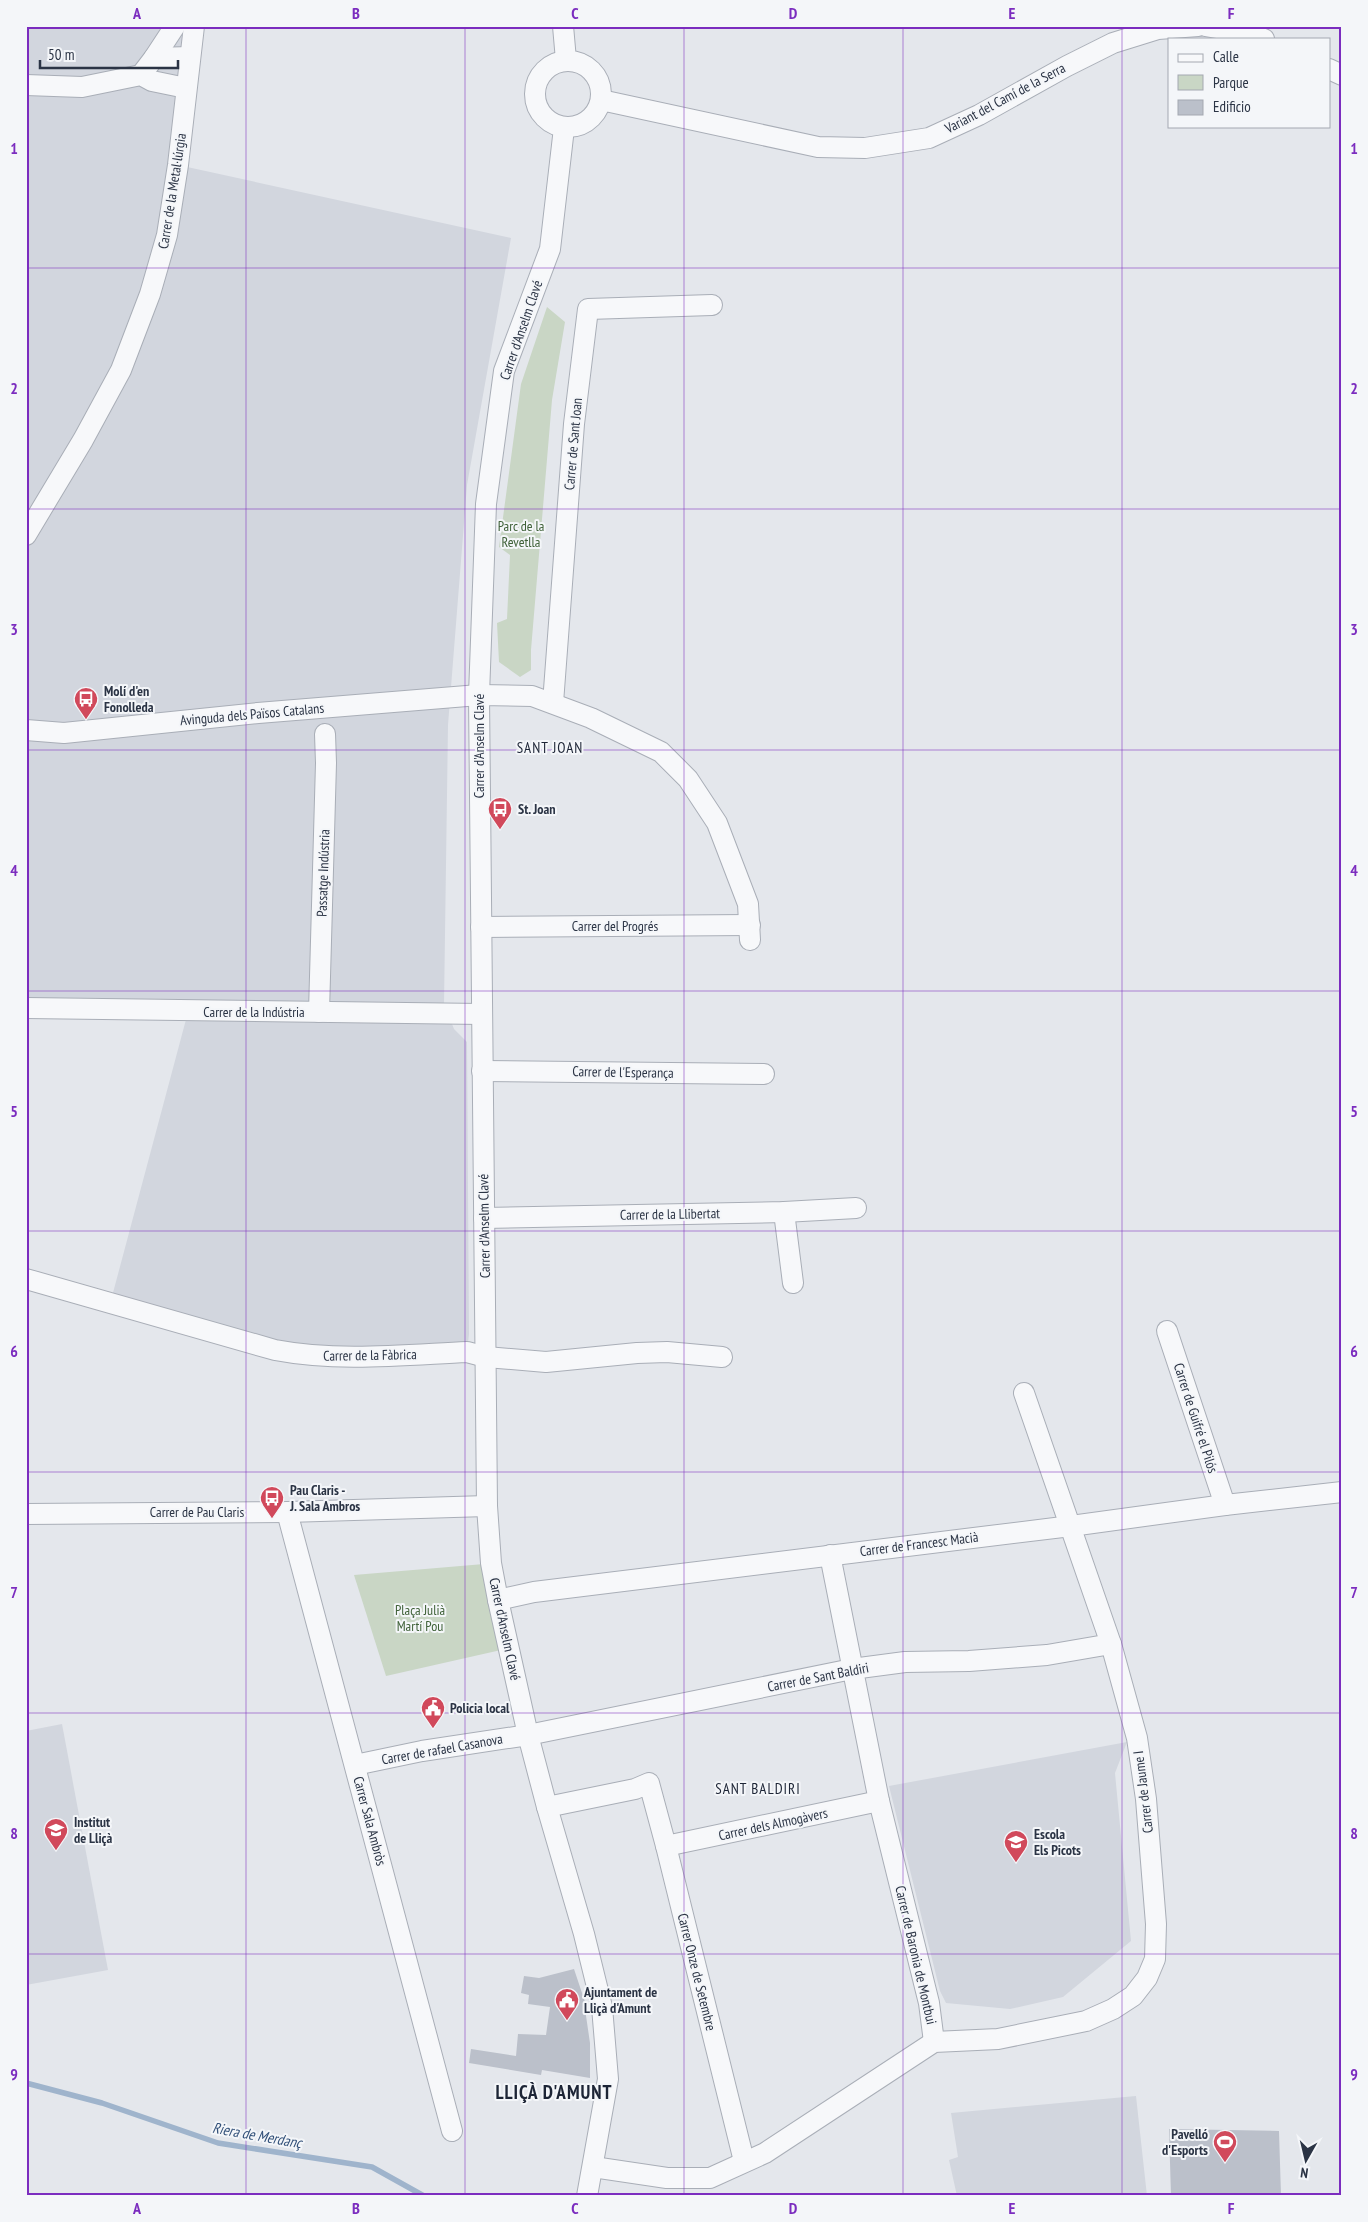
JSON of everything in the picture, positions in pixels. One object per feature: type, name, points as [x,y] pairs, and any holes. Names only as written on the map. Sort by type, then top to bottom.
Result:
[{"type":"street","points":[[142,75],[176,26]]},
{"type":"street","name":"Carrer de la Metal·lúrgia","points":[[26,535],[83,440],[121,370],[150,294],[167,235],[178,165],[194,26]]},
{"type":"street","points":[[563,26],[566,60]]},
{"type":"street","name":"Variant del Camí de la Serra","points":[[602,100],[818,147],[865,148],[929,138],[979,115],[1067,66],[1113,43],[1158,29],[1198,26]]},
{"type":"street","points":[[1205,26],[1251,34],[1261,38]]},
{"type":"street","points":[[154,58],[190,58]]},
{"type":"street","points":[[566,60],[581,63],[590,68],[598,79],[602,89],[602,100],[594,116],[581,126],[564,128],[550,123],[540,114],[534,99],[535,86],[541,74],[550,66],[566,60]]},
{"type":"street","points":[[1330,70],[1342,76]]},
{"type":"street","points":[[26,85],[82,87],[142,75],[152,81],[186,88]]},
{"type":"street","name":"Carrer d'Anselm Clavé","points":[[564,128],[550,249],[504,371],[486,504],[479,695],[482,1071],[487,1506],[491,1563],[528,1735],[584,1934],[602,2007],[608,2078],[587,2196]]},
{"type":"street","name":"Carrer de Sant Joan","points":[[553,703],[574,424],[588,309],[712,305]]},
{"type":"street","name":"Avinguda dels Països Catalans","points":[[26,730],[64,733],[258,713],[479,695],[532,696],[553,703],[661,752],[688,779],[717,823],[748,904],[750,932]]},
{"type":"street","name":"Passatge Indústria","points":[[319,1012],[326,734]]},
{"type":"street","name":"Carrer del Progrés","points":[[481,927],[750,932]]},
{"type":"street","name":"Carrer de la Indústria","points":[[26,1008],[482,1014]]},
{"type":"street","name":"Carrer de l'Esperança","points":[[482,1071],[764,1074]]},
{"type":"street","name":"Carrer de la Llibertat","points":[[484,1218],[784,1212],[856,1208]]},
{"type":"street","points":[[784,1212],[793,1282]]},
{"type":"street","name":"Carrer de la Fàbrica","points":[[26,1279],[275,1350],[306,1356],[338,1357],[467,1352],[486,1357],[546,1362],[667,1352],[722,1357]]},
{"type":"street","name":"Carrer de Guifré el Pilós","points":[[1167,1330],[1225,1505]]},
{"type":"street","name":"Carrer de Jaume I","points":[[934,2042],[998,2039],[1086,2020],[1113,2008],[1133,1996],[1147,1978],[1155,1959],[1156,1924],[1146,1799],[1136,1738],[1111,1644],[1024,1393]]},
{"type":"street","name":"Carrer de Francesc Macià","points":[[498,1600],[534,1592],[1342,1492]]},
{"type":"street","name":"Carrer de Pau Claris","points":[[26,1514],[287,1512],[487,1506]]},
{"type":"street","name":"Carrer Sala Ambròs","points":[[287,1512],[452,2131]]},
{"type":"street","name":"Carrer de Baronia de Montbui","points":[[593,2167],[667,2178],[710,2178],[765,2153],[934,2042],[929,2003],[879,1801],[830,1555]]},
{"type":"street","name":"Carrer de Sant Baldiri","points":[[528,1735],[852,1669],[905,1662],[969,1661],[1047,1655],[1111,1644]]},
{"type":"street","name":"Carrer de rafael Casanova","points":[[355,1765],[422,1751],[528,1735]]},
{"type":"street","name":"Carrer Onze de Setembre","points":[[547,1807],[635,1789],[648,1783],[666,1846],[744,2161]]},
{"type":"street","name":"Carrer dels Almogàvers","points":[[666,1846],[879,1801]]},
{"type":"shaded area","points":[[26,26],[194,26],[178,165],[511,238],[467,485],[448,725],[444,1004],[454,1029],[467,1042],[469,1334],[467,1352],[338,1357],[110,1304],[188,1012],[26,1008]]},
{"type":"shaded area","name":"Institut de Lliçà","points":[[62,1724],[108,1970],[26,1985],[26,1731]]},
{"type":"shaded area","name":"Escola Els Picots","points":[[1127,1742],[1115,1773],[1131,1941],[1063,1997],[1010,2009],[946,2003],[940,1991],[889,1786]]},
{"type":"shaded area","points":[[1136,2096],[1147,2196],[957,2196],[949,2160],[958,2157],[951,2113]]},
{"type":"green space","name":"Parc de la Revetlla","points":[[547,307],[565,322],[552,400],[531,650],[531,670],[520,677],[499,662],[497,623],[507,619],[510,555],[499,547],[521,384]]},
{"type":"green space","name":"Plaça Julià Martí Pou","points":[[484,1564],[501,1650],[386,1676],[354,1575]]},
{"type":"building","name":"Ajuntament de Lliçà d'Amunt","points":[[574,1969],[587,2008],[585,2009],[590,2043],[590,2078],[542,2070],[541,2075],[469,2063],[471,2049],[516,2056],[518,2034],[546,2035],[550,2007],[528,2004],[529,1995],[521,1993],[524,1976],[539,1978]]},
{"type":"building","name":"Pavelló d'Esports","points":[[1169,2129],[1279,2131],[1281,2196],[1171,2196]]},
{"type":"waterway","name":"Riera de Merdanç","points":[[26,2083],[102,2103],[218,2143],[372,2167],[424,2196]]},
{"type":"place","name":"Molí d'en Fonolleda","points":[[86,720]]},
{"type":"place","name":"St. Joan","points":[[500,830]]},
{"type":"place","name":"Pau Claris - J. Sala Ambros","points":[[272,1519]]},
{"type":"place","name":"Policia local","points":[[433,1729]]},
{"type":"place","name":"Institut de Lliçà","points":[[56,1851]]},
{"type":"place","name":"Escola Els Picots","points":[[1016,1863]]},
{"type":"place","name":"Ajuntament de Lliçà d'Amunt","points":[[567,2021]]},
{"type":"place","name":"Pavelló d'Esports","points":[[1225,2163]]},
{"type":"district","name":"SANT JOAN","points":[[550,747]]},
{"type":"district","name":"SANT BALDIRI","points":[[758,1788]]},
{"type":"district","name":"LLIÇÀ D'AMUNT","points":[[554,2092]]}]
